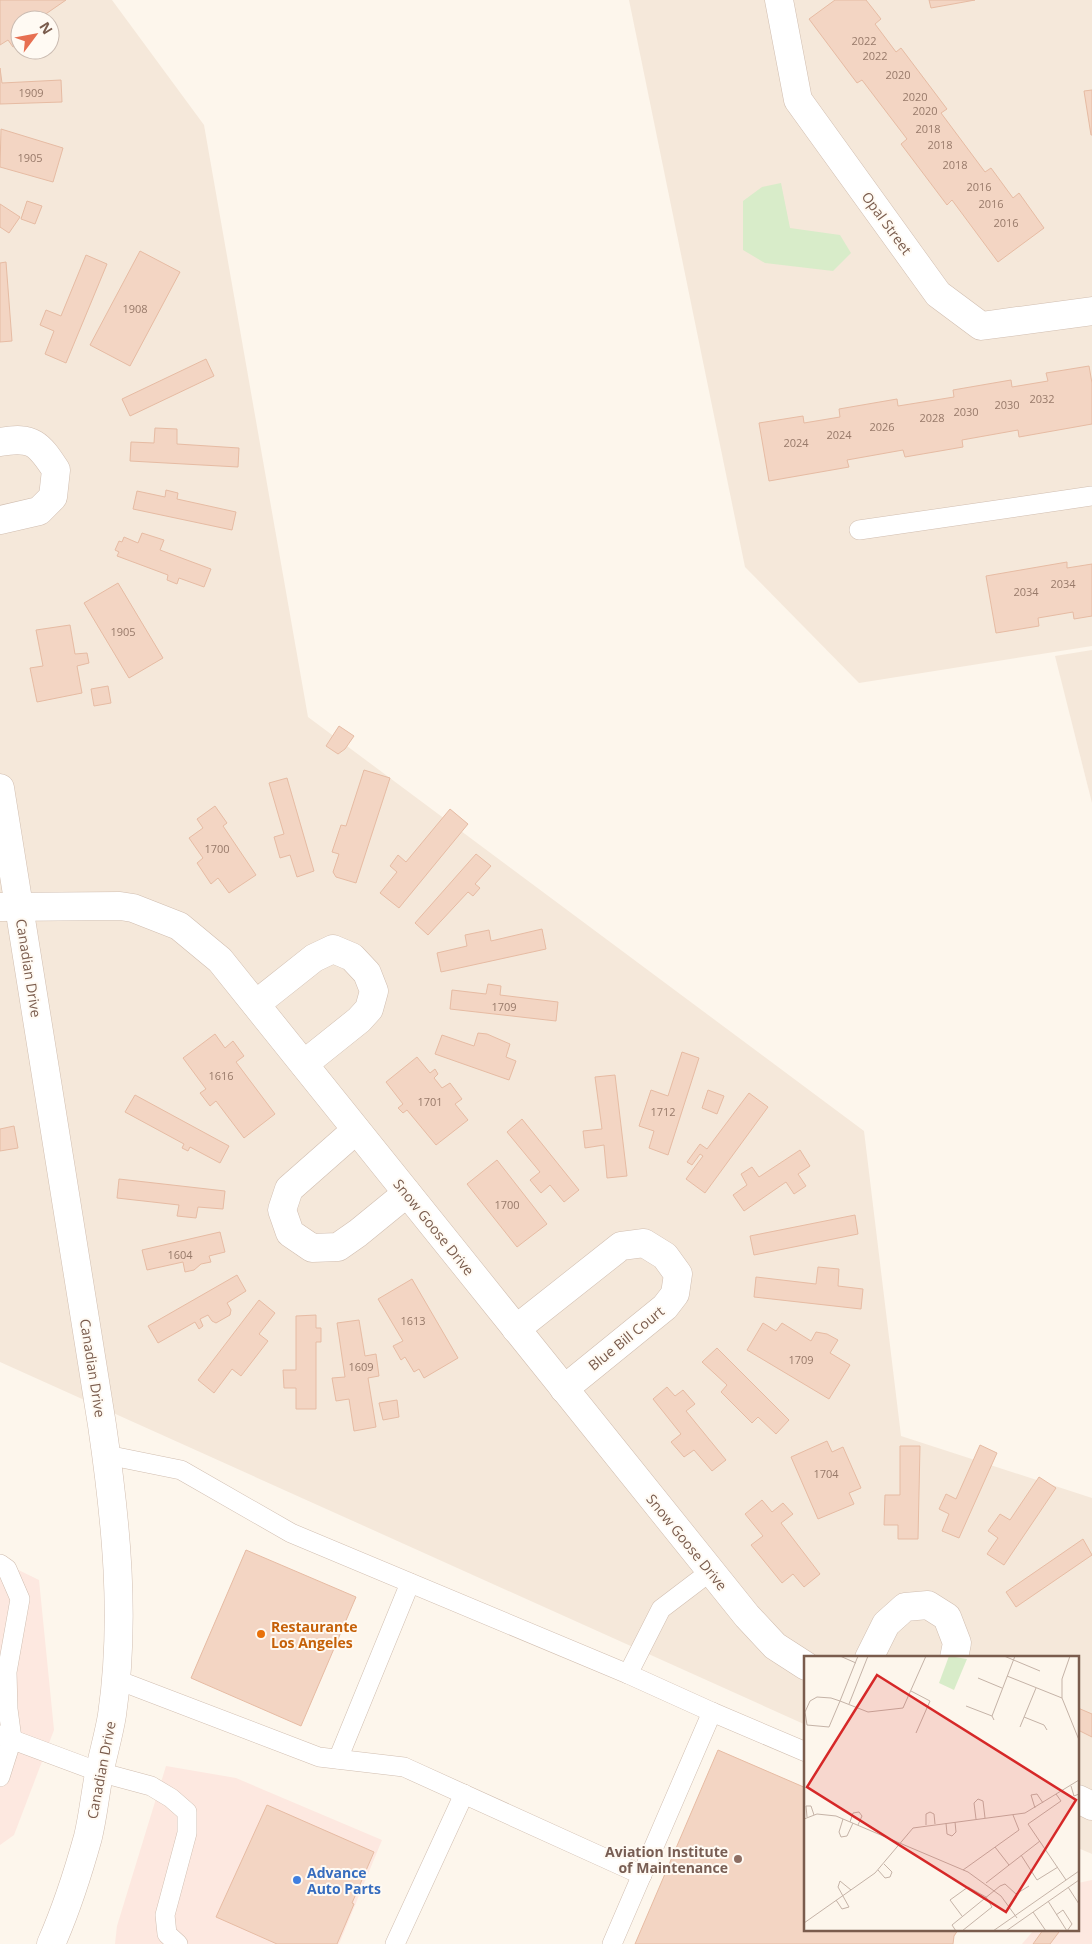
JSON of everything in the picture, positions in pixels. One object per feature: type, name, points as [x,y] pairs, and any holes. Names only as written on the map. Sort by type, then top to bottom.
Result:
[{"type":"street","name":"Opal Street","points":[[779,0],[798,100],[938,294],[981,326],[1092,311]]},
{"type":"street","points":[[0,442],[18,439],[41,447],[56,470],[53,497],[39,511],[0,520]]},
{"type":"street","name":"Canadian Drive","points":[[0,788],[10,907],[106,1455],[113,1505],[119,1574],[116,1679],[112,1716],[99,1772],[88,1836],[62,1919],[51,1944]]},
{"type":"street","name":"Snow Goose Drive","points":[[10,907],[120,906],[133,908],[179,926],[220,960],[747,1616],[775,1646],[804,1665]]},
{"type":"street","points":[[256,1004],[314,958],[333,950],[352,957],[367,973],[374,991],[369,1009],[359,1020],[304,1064]]},
{"type":"street","points":[[356,1130],[289,1189],[282,1210],[290,1233],[312,1248],[338,1247],[407,1193]]},
{"type":"street","name":"Blue Bill Court","points":[[516,1329],[621,1246],[644,1243],[665,1256],[678,1274],[675,1294],[665,1307],[564,1389]]},
{"type":"street","points":[[870,1656],[886,1624],[905,1607],[928,1605],[947,1617],[957,1643],[954,1656]]},
{"type":"street","points":[[1080,1800],[1092,1806]]},
{"type":"lane","points":[[859,530],[1092,496]]},
{"type":"lane","points":[[106,1455],[181,1470],[291,1533],[628,1674],[804,1751]]},
{"type":"lane","points":[[0,1564],[7,1569],[20,1599],[7,1672],[8,1709],[0,1777]]},
{"type":"lane","points":[[628,1674],[661,1609],[711,1571]]},
{"type":"lane","points":[[338,1760],[410,1583]]},
{"type":"lane","points":[[116,1679],[319,1757],[404,1767],[642,1875]]},
{"type":"lane","points":[[612,1944],[712,1712]]},
{"type":"lane","points":[[6,1737],[99,1772],[151,1786],[171,1798],[186,1812],[187,1833],[165,1915],[167,1934],[178,1944]]},
{"type":"lane","points":[[395,1944],[464,1794]]},
{"type":"shaded area","points":[[0,0],[112,0],[204,125],[308,717],[864,1131],[901,1436],[1092,1498],[1092,1854],[1080,1849],[1080,1656],[804,1656],[804,1724],[0,1362]]},
{"type":"shaded area","points":[[629,0],[1092,0],[1092,646],[859,683],[745,567]]},
{"type":"shaded area","points":[[1092,650],[1092,803],[1055,656]]},
{"type":"shaded area","points":[[0,1561],[39,1580],[54,1730],[14,1835],[0,1845]]},
{"type":"shaded area","points":[[166,1766],[236,1778],[382,1840],[339,1944],[115,1944],[117,1926]]},
{"type":"shaded area","points":[[1092,1880],[1092,1944],[1022,1944],[1032,1932],[1080,1932],[1080,1883]]},
{"type":"green space","points":[[781,183],[790,228],[840,235],[851,253],[833,271],[765,263],[743,250],[743,201],[762,187]]},
{"type":"building","points":[[0,0],[66,0],[52,10],[10,10],[10,43],[8,40],[0,45]]},
{"type":"building","points":[[835,0],[866,0],[881,19],[875,24],[896,52],[901,48],[947,109],[941,113],[985,172],[991,168],[1013,198],[1019,193],[1044,228],[998,262],[952,200],[947,205],[901,144],[907,139],[862,80],[857,83],[809,19]]},
{"type":"building","points":[[929,0],[975,0],[931,8]]},
{"type":"building","points":[[0,68],[2,83],[61,80],[62,102],[0,104]]},
{"type":"building","points":[[1092,90],[1092,135],[1091,135],[1084,91]]},
{"type":"building","points":[[1,129],[63,148],[53,182],[0,167]]},
{"type":"building","points":[[27,201],[42,206],[35,224],[21,219]]},
{"type":"building","points":[[0,204],[20,217],[9,233],[0,227]]},
{"type":"building","points":[[140,251],[180,272],[130,366],[90,345]]},
{"type":"building","points":[[86,255],[107,264],[66,363],[45,354],[54,331],[40,325],[46,310],[61,316]]},
{"type":"building","points":[[6,262],[12,341],[0,342],[0,263]]},
{"type":"building","points":[[206,359],[214,376],[130,416],[122,399]]},
{"type":"building","points":[[1089,366],[1092,383],[1092,424],[1019,437],[1018,430],[962,440],[963,447],[905,457],[903,450],[847,460],[849,467],[769,481],[759,423],[803,416],[804,423],[840,417],[839,409],[897,399],[898,406],[954,397],[953,390],[1011,380],[1012,387],[1048,381],[1046,373]]},
{"type":"building","points":[[155,428],[177,429],[177,444],[239,448],[238,467],[130,461],[131,442],[154,443]]},
{"type":"building","points":[[166,490],[178,493],[177,499],[236,512],[232,530],[133,509],[137,491],[165,497]]},
{"type":"building","points":[[142,533],[164,540],[160,550],[211,569],[204,587],[179,578],[177,584],[167,580],[168,575],[117,556],[119,552],[115,550],[119,541],[122,542],[124,537],[138,543]]},
{"type":"building","points":[[1067,562],[1067,568],[1092,564],[1092,616],[1074,619],[1073,612],[1038,618],[1039,626],[996,633],[986,576]]},
{"type":"building","points":[[118,583],[163,658],[129,678],[84,603]]},
{"type":"building","points":[[70,625],[75,654],[87,653],[89,663],[77,666],[82,693],[37,702],[30,668],[43,666],[36,630]]},
{"type":"building","points":[[108,686],[111,703],[94,706],[91,689]]},
{"type":"building","points":[[339,726],[354,736],[345,749],[338,754],[326,746]]},
{"type":"building","points":[[364,770],[390,778],[356,883],[336,877],[333,872],[339,854],[332,852],[341,825],[346,826]]},
{"type":"building","points":[[287,778],[314,871],[297,877],[290,855],[280,858],[274,837],[284,834],[269,783]]},
{"type":"building","points":[[215,806],[227,823],[223,826],[256,875],[229,893],[218,878],[211,884],[197,863],[203,858],[189,838],[203,828],[197,819]]},
{"type":"building","points":[[450,809],[468,824],[399,908],[380,893],[397,872],[390,866],[398,855],[406,862]]},
{"type":"building","points":[[476,854],[491,866],[475,884],[480,888],[473,896],[468,892],[428,935],[415,923]]},
{"type":"building","points":[[542,929],[546,949],[441,972],[437,953],[467,946],[465,935],[489,930],[491,941]]},
{"type":"building","points":[[488,984],[501,986],[500,995],[558,1002],[556,1021],[450,1009],[452,990],[486,994]]},
{"type":"building","points":[[478,1033],[487,1034],[510,1044],[506,1057],[516,1061],[509,1080],[435,1054],[442,1035],[474,1046]]},
{"type":"building","points":[[215,1034],[225,1048],[233,1041],[244,1056],[236,1062],[275,1114],[244,1138],[216,1101],[210,1106],[200,1093],[206,1089],[183,1058]]},
{"type":"building","points":[[682,1052],[699,1058],[668,1155],[649,1148],[654,1131],[639,1126],[651,1090],[668,1096]]},
{"type":"building","points":[[417,1057],[430,1073],[435,1069],[438,1074],[434,1078],[442,1088],[450,1083],[462,1099],[455,1104],[468,1120],[436,1145],[407,1110],[403,1113],[398,1108],[403,1104],[386,1082]]},
{"type":"building","points":[[615,1075],[627,1176],[607,1178],[604,1145],[585,1148],[583,1131],[602,1129],[595,1077]]},
{"type":"building","points":[[708,1090],[724,1096],[717,1114],[702,1108]]},
{"type":"building","points":[[749,1093],[768,1107],[705,1193],[686,1179],[703,1156],[700,1154],[692,1165],[687,1162],[700,1144],[707,1149]]},
{"type":"building","points":[[135,1095],[229,1146],[220,1163],[190,1147],[188,1151],[182,1148],[184,1144],[125,1112]]},
{"type":"building","points":[[522,1119],[579,1190],[564,1202],[550,1185],[541,1193],[530,1180],[540,1172],[507,1132]]},
{"type":"building","points":[[14,1126],[18,1148],[0,1151],[0,1129]]},
{"type":"building","points":[[800,1150],[810,1166],[798,1174],[806,1186],[794,1194],[786,1182],[744,1211],[733,1195],[747,1185],[741,1174],[752,1167],[759,1177]]},
{"type":"building","points":[[497,1160],[547,1224],[517,1247],[467,1184]]},
{"type":"building","points":[[119,1179],[225,1191],[223,1209],[198,1207],[196,1218],[177,1216],[179,1205],[117,1198]]},
{"type":"building","points":[[855,1215],[858,1234],[754,1255],[750,1236]]},
{"type":"building","points":[[220,1232],[225,1252],[209,1256],[211,1262],[201,1264],[194,1270],[185,1272],[183,1262],[147,1270],[142,1250]]},
{"type":"building","points":[[818,1267],[839,1269],[838,1286],[863,1289],[861,1309],[754,1297],[756,1277],[816,1284]]},
{"type":"building","points":[[237,1275],[246,1291],[227,1303],[231,1310],[230,1315],[216,1323],[208,1315],[200,1319],[203,1326],[199,1329],[195,1322],[158,1343],[148,1326]]},
{"type":"building","points":[[412,1279],[458,1358],[424,1378],[419,1369],[414,1372],[405,1357],[401,1360],[393,1346],[403,1341],[378,1299]]},
{"type":"building","points":[[259,1300],[275,1313],[259,1334],[268,1341],[241,1376],[232,1369],[214,1393],[198,1380]]},
{"type":"building","points":[[316,1315],[316,1328],[321,1328],[321,1342],[316,1342],[316,1409],[296,1409],[296,1388],[284,1388],[283,1370],[296,1370],[296,1316]]},
{"type":"building","points":[[359,1320],[365,1356],[376,1354],[379,1376],[368,1378],[376,1427],[354,1431],[349,1399],[336,1401],[332,1378],[345,1377],[337,1323]]},
{"type":"building","points":[[763,1323],[776,1331],[782,1323],[811,1341],[816,1332],[827,1334],[838,1340],[830,1353],[850,1365],[829,1399],[747,1350]]},
{"type":"building","points":[[717,1348],[789,1420],[776,1434],[758,1417],[752,1423],[721,1392],[727,1385],[702,1362]]},
{"type":"building","points":[[667,1387],[675,1396],[683,1390],[695,1404],[686,1411],[726,1460],[712,1471],[694,1450],[684,1457],[671,1442],[681,1434],[653,1399]]},
{"type":"building","points":[[397,1400],[399,1417],[383,1420],[379,1403]]},
{"type":"building","points":[[827,1441],[832,1452],[843,1447],[861,1488],[849,1493],[854,1504],[818,1519],[791,1457]]},
{"type":"building","points":[[980,1445],[997,1453],[959,1538],[942,1531],[949,1514],[939,1509],[946,1494],[956,1499]]},
{"type":"building","points":[[900,1446],[920,1446],[918,1539],[898,1539],[898,1525],[884,1525],[885,1495],[900,1495]]},
{"type":"building","points":[[1039,1477],[1056,1488],[1004,1565],[987,1554],[998,1538],[988,1531],[1000,1514],[1010,1520]]},
{"type":"building","points":[[762,1500],[772,1512],[783,1503],[793,1514],[781,1523],[820,1574],[804,1587],[793,1574],[782,1583],[751,1545],[763,1536],[745,1514]]},
{"type":"building","points":[[1083,1539],[1092,1555],[1016,1607],[1006,1592]]},
{"type":"building","points":[[246,1550],[356,1597],[301,1726],[191,1678]]},
{"type":"building","points":[[1080,1709],[1092,1714],[1092,1737],[1080,1731]]},
{"type":"building","name":"Aviation Institute of Maintenance","points":[[718,1750],[804,1787],[804,1932],[957,1932],[953,1944],[635,1944]]},
{"type":"building","name":"Advance Auto Parts","points":[[267,1805],[374,1852],[337,1944],[277,1944],[216,1917]]},
{"type":"building","points":[[1042,1932],[1059,1932],[1050,1944],[1033,1944]]},
{"type":"place","name":"Restaurante Los Angeles","points":[[261,1634]]},
{"type":"place","name":"Aviation Institute of Maintenance","points":[[738,1859]]},
{"type":"place","name":"Advance Auto Parts","points":[[297,1880]]}]
